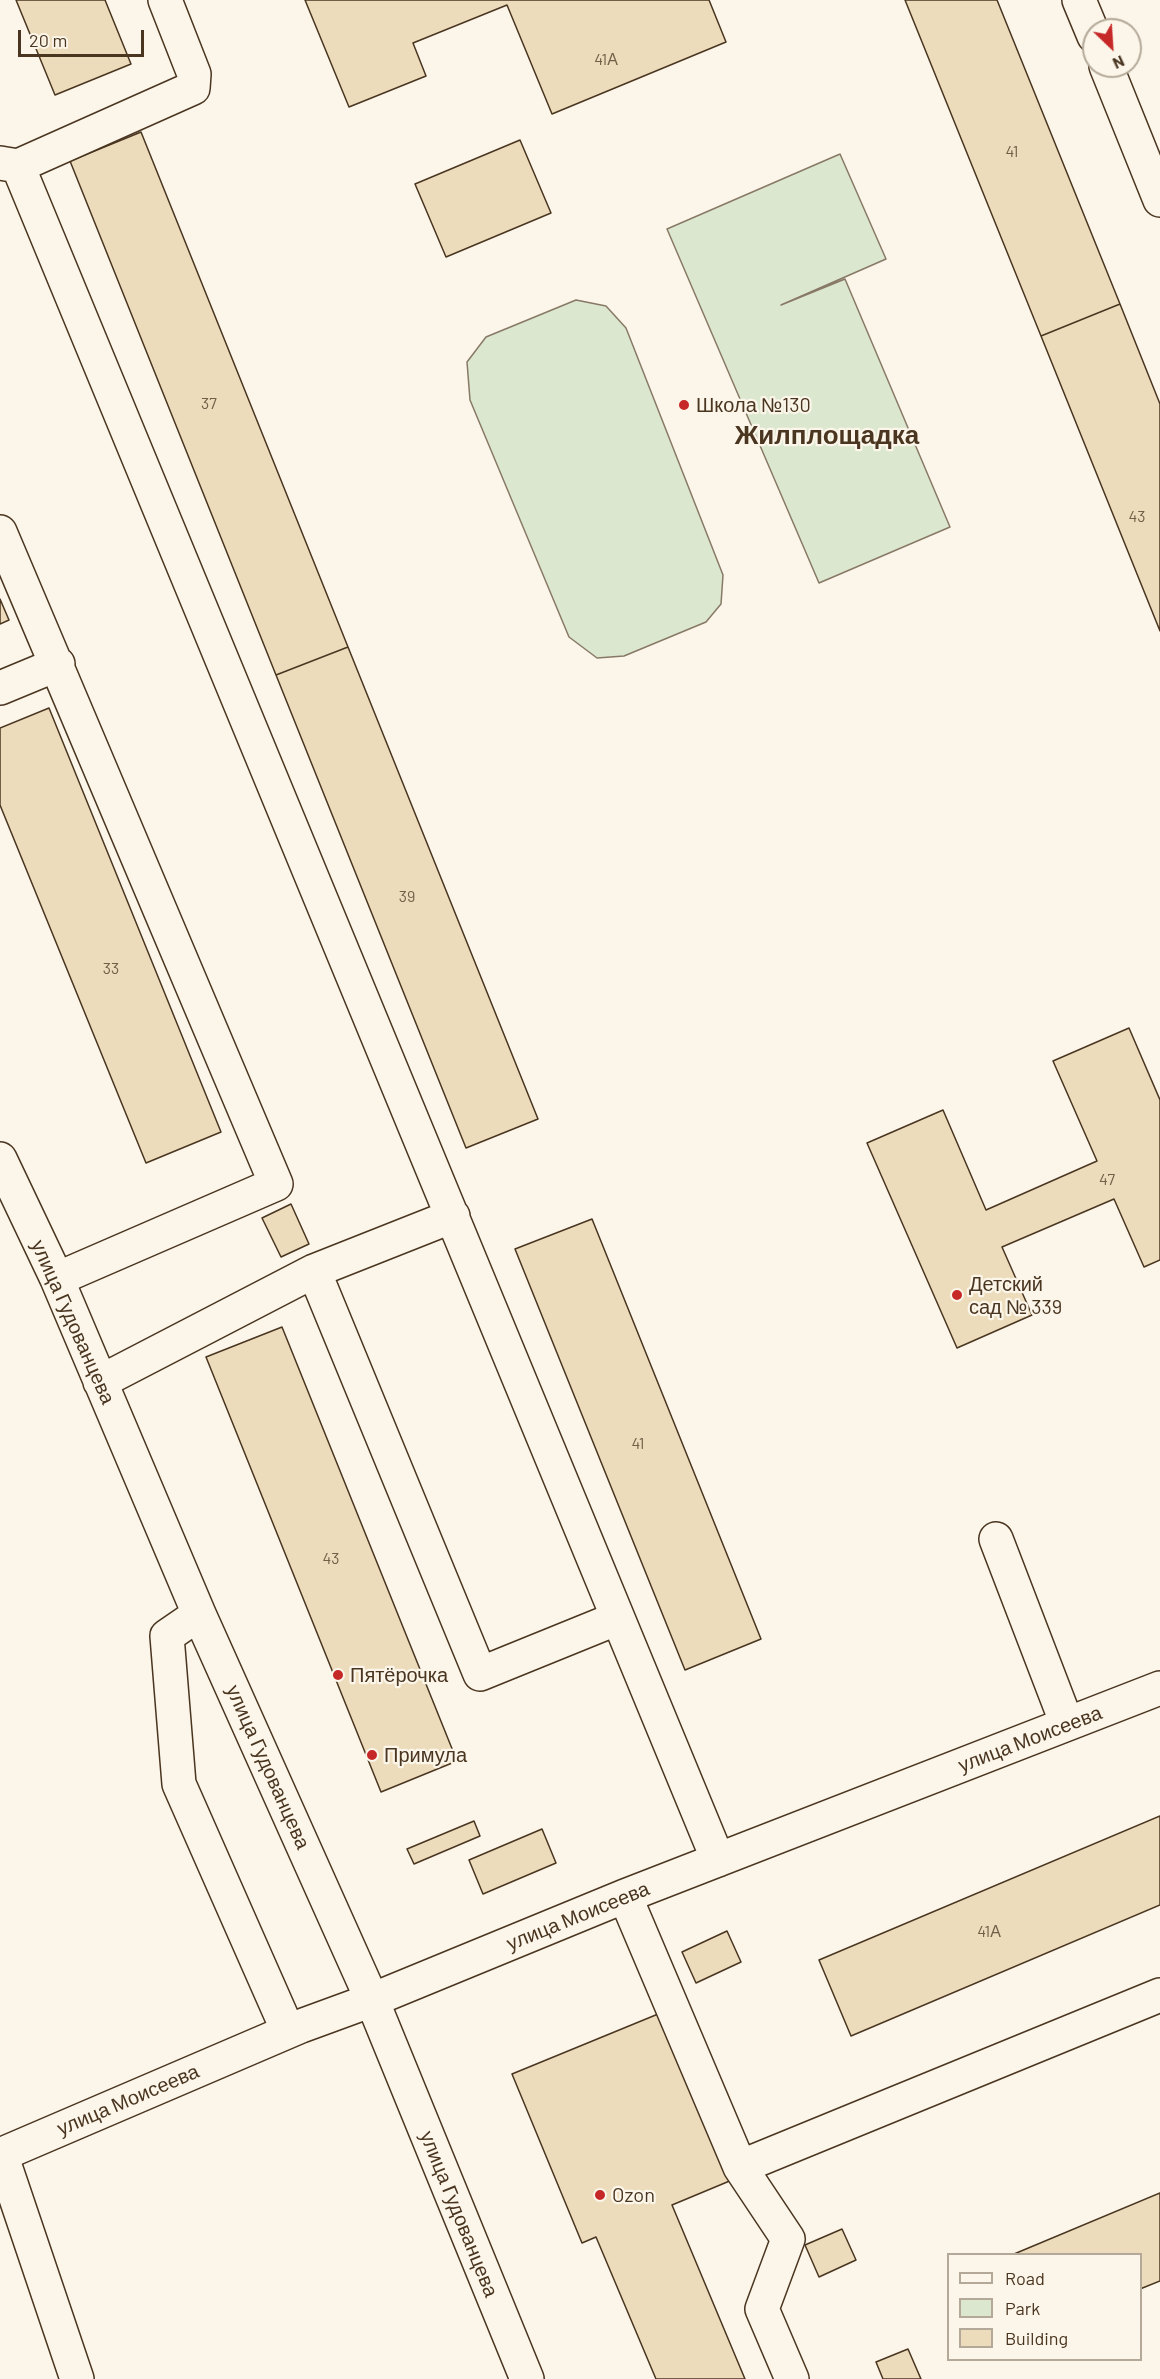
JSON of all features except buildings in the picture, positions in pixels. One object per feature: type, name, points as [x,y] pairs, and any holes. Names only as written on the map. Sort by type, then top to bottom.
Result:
[{"type":"street","points":[[165,0],[194,74],[193,88],[9,164],[453,1216],[718,1860]]},
{"type":"street","points":[[1079,0],[1086,18]]},
{"type":"street","points":[[1111,78],[1160,200]]},
{"type":"street","points":[[0,532],[276,1184],[57,1279]]},
{"type":"street","points":[[0,688],[57,664]]},
{"type":"street","name":"улица Гудованцева","points":[[0,1159],[57,1279],[200,1614],[372,2000],[526,2379]]},
{"type":"street","points":[[100,1382],[314,1271],[453,1216]]},
{"type":"street","points":[[314,1271],[480,1674],[618,1618]]},
{"type":"street","points":[[996,1539],[1067,1724]]},
{"type":"street","points":[[200,1614],[167,1636],[179,1784],[288,2031]]},
{"type":"street","name":"улица Моисеева","points":[[0,2154],[288,2031],[372,2000],[625,1896],[1160,1688]]},
{"type":"street","points":[[625,1896],[740,2167],[788,2240],[762,2309],[792,2379]]},
{"type":"street","points":[[740,2167],[1160,1995]]},
{"type":"street","points":[[0,2154],[77,2379]]},
{"type":"green space","points":[[840,154],[886,259],[781,305],[845,279],[950,527],[819,583],[667,229]]},
{"type":"green space","points":[[576,300],[606,306],[626,328],[723,575],[721,604],[706,622],[624,656],[597,658],[569,637],[470,400],[467,362],[486,337]]},
{"type":"place","name":"Школа №130","points":[[684,405]]},
{"type":"place","name":"Детский сад № 339","points":[[957,1295]]},
{"type":"place","name":"Пятёрочка","points":[[338,1675]]},
{"type":"place","name":"Примула","points":[[372,1755]]},
{"type":"place","name":"Ozon","points":[[600,2195]]},
{"type":"district","name":"Жилплощадка","points":[[827,435]]}]
